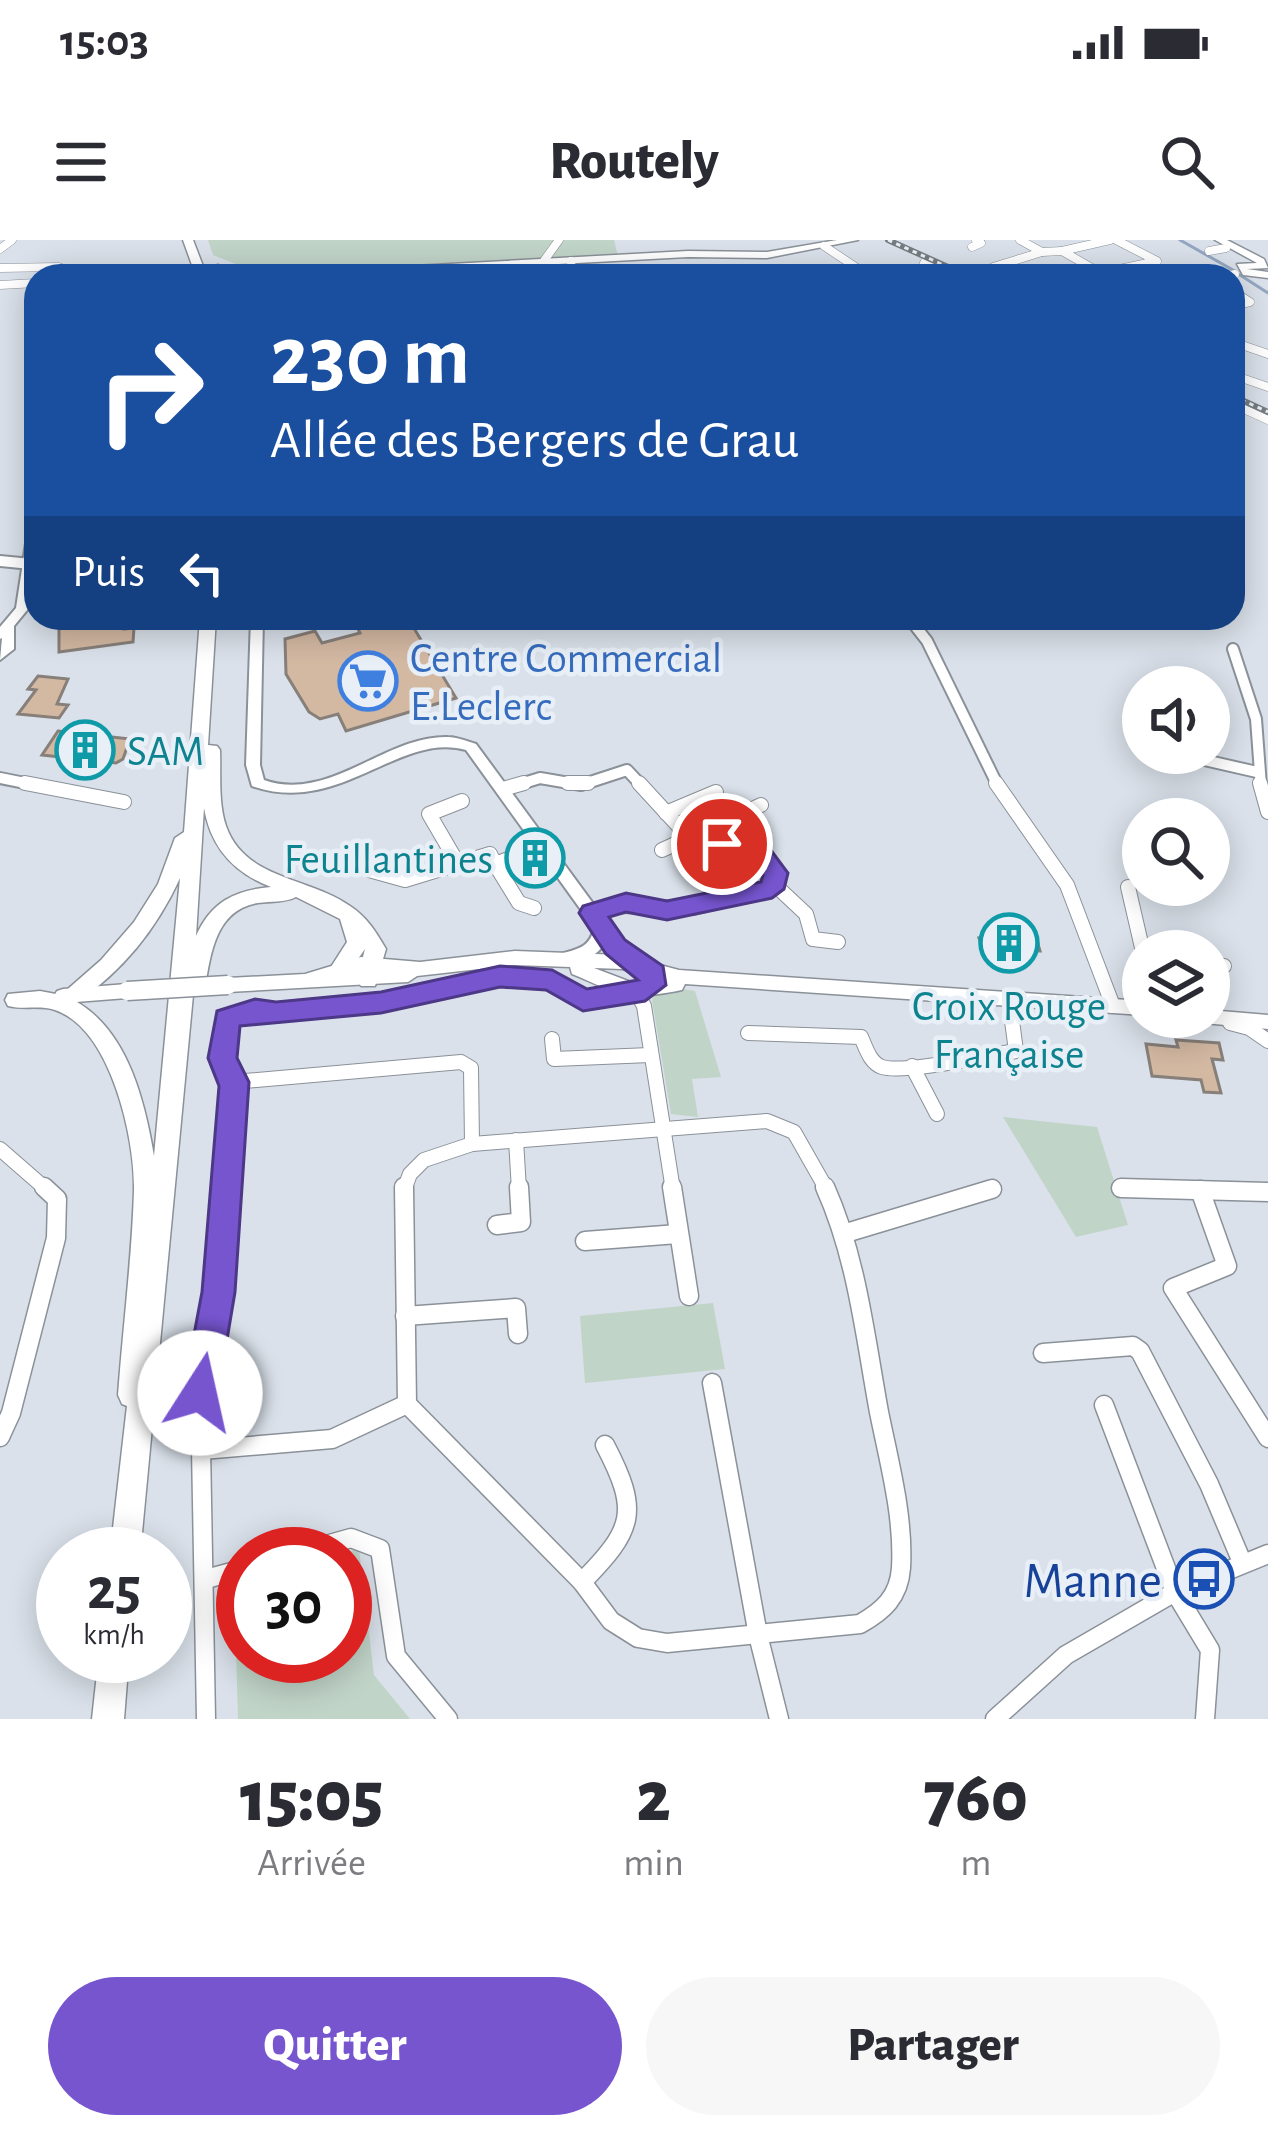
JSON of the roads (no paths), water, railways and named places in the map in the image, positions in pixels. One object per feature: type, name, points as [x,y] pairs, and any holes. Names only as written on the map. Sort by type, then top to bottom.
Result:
[{"type":"main road","points":[[188,240],[196,264]]},
{"type":"main road","points":[[528,264],[767,255],[854,240]]},
{"type":"main road","points":[[1230,246],[1267,268]]},
{"type":"main road","points":[[194,256],[210,264]]},
{"type":"main road","points":[[128,1527],[173,1099],[207,630]]},
{"type":"main road","points":[[211,630],[215,648],[211,747],[218,831],[240,864],[347,910],[371,937],[359,966]]},
{"type":"main road","points":[[70,996],[104,975],[134,938],[179,860],[196,785]]},
{"type":"main road","points":[[173,1099],[186,1056],[201,944],[208,922],[232,902],[265,894],[307,898],[346,919],[358,943],[359,966]]},
{"type":"main road","points":[[304,981],[359,966],[420,969],[485,959],[548,960],[603,977]]},
{"type":"main road","points":[[8,1000],[304,981],[359,966],[523,964],[563,967],[643,985],[842,987],[1122,1007]]},
{"type":"main road","points":[[101,993],[93,1000],[94,1022],[128,1093],[144,1153],[146,1187],[130,1364],[134,1479]]},
{"type":"main road","points":[[8,1000],[60,1002],[94,1022]]},
{"type":"main road","points":[[1230,1018],[1267,1025]]},
{"type":"main road","points":[[108,1719],[111,1683]]},
{"type":"street","points":[[0,249],[12,240]]},
{"type":"street","points":[[543,262],[559,240]]},
{"type":"street","points":[[1020,240],[1042,252]]},
{"type":"street","points":[[1003,264],[1113,240],[1156,261],[1145,264]]},
{"type":"street","points":[[824,246],[851,264]]},
{"type":"street","points":[[1209,251],[1230,246]]},
{"type":"street","points":[[1062,251],[1084,264]]},
{"type":"street","points":[[3,640],[24,598]]},
{"type":"street","points":[[257,630],[253,765],[257,783],[274,790],[302,790],[416,747],[450,741],[471,747],[643,985],[651,1129],[678,1234],[688,1296]]},
{"type":"street","points":[[919,630],[980,755],[1018,819],[1067,885],[1113,1006]]},
{"type":"street","points":[[1233,649],[1256,719],[1262,756],[1257,772],[1268,812]]},
{"type":"street","points":[[1230,766],[1257,772]]},
{"type":"street","points":[[502,789],[540,778],[580,784],[627,770],[696,845],[734,842],[755,847],[776,873],[775,885]]},
{"type":"street","points":[[0,778],[124,802]]},
{"type":"street","points":[[666,813],[716,792]]},
{"type":"street","points":[[457,862],[429,814],[462,801]]},
{"type":"street","points":[[662,850],[761,805]]},
{"type":"street","points":[[495,864],[543,846]]},
{"type":"street","points":[[369,870],[405,880],[490,854],[519,903],[534,908]]},
{"type":"street","points":[[597,920],[626,902],[667,910],[720,903],[775,885]]},
{"type":"street","points":[[775,885],[806,914],[816,942],[838,942]]},
{"type":"street","points":[[548,960],[587,954],[598,943],[597,920]]},
{"type":"street","points":[[206,1719],[200,1393],[218,1292],[230,1078],[224,1024],[242,1011],[276,1013],[381,1002],[520,976],[552,980],[583,1000],[603,977],[597,920]]},
{"type":"street","points":[[748,1033],[861,1037],[870,1058],[881,1067],[912,1066],[1016,1051],[1009,998]]},
{"type":"street","points":[[552,1039],[554,1059],[650,1055]]},
{"type":"street","points":[[230,1078],[461,1062],[470,1068],[472,1144]]},
{"type":"street","points":[[912,1066],[937,1114]]},
{"type":"street","points":[[767,1121],[794,1132],[817,1168],[846,1233],[896,1502],[901,1569],[884,1611],[860,1624],[667,1643],[638,1638],[610,1621],[582,1582],[407,1404],[404,1184],[411,1170],[434,1152],[472,1144],[651,1129],[767,1121]]},
{"type":"street","points":[[497,1225],[520,1222],[516,1140]]},
{"type":"street","points":[[0,1149],[57,1198],[56,1238],[11,1413],[0,1437]]},
{"type":"street","points":[[1121,1188],[1268,1192]]},
{"type":"street","points":[[846,1233],[992,1189]]},
{"type":"street","points":[[1200,1190],[1227,1266],[1172,1288],[1268,1438]]},
{"type":"street","points":[[585,1241],[678,1234]]},
{"type":"street","points":[[405,1316],[515,1308],[518,1334]]},
{"type":"street","points":[[1043,1353],[1133,1346],[1141,1351],[1209,1484],[1242,1562]]},
{"type":"street","points":[[712,1383],[758,1635],[779,1719]]},
{"type":"street","points":[[202,1450],[332,1439],[407,1404]]},
{"type":"street","points":[[1104,1405],[1175,1592],[1210,1649],[1205,1719]]},
{"type":"street","points":[[582,1582],[624,1540],[630,1517],[630,1489],[605,1445]]},
{"type":"street","points":[[372,1540],[380,1549],[396,1655],[448,1719]]},
{"type":"street","points":[[995,1719],[1066,1655],[1175,1592],[1268,1554]]},
{"type":"street","points":[[206,1579],[216,1576]]},
{"type":"waterway","points":[[1180,240],[1222,264]]},
{"type":"waterway","points":[[1245,278],[1268,293]]},
{"type":"railway","points":[[888,240],[941,264]]},
{"type":"railway","points":[[1245,401],[1268,412]]},
{"type":"place","name":"Centre Commercial E.Leclerc","points":[[368,681]]},
{"type":"place","name":"SAM","points":[[85,750]]},
{"type":"place","name":"Feuillantines","points":[[535,858]]},
{"type":"place","name":"Croix Rouge Française","points":[[1009,943]]},
{"type":"place","name":"Manne","points":[[1204,1579]]}]
